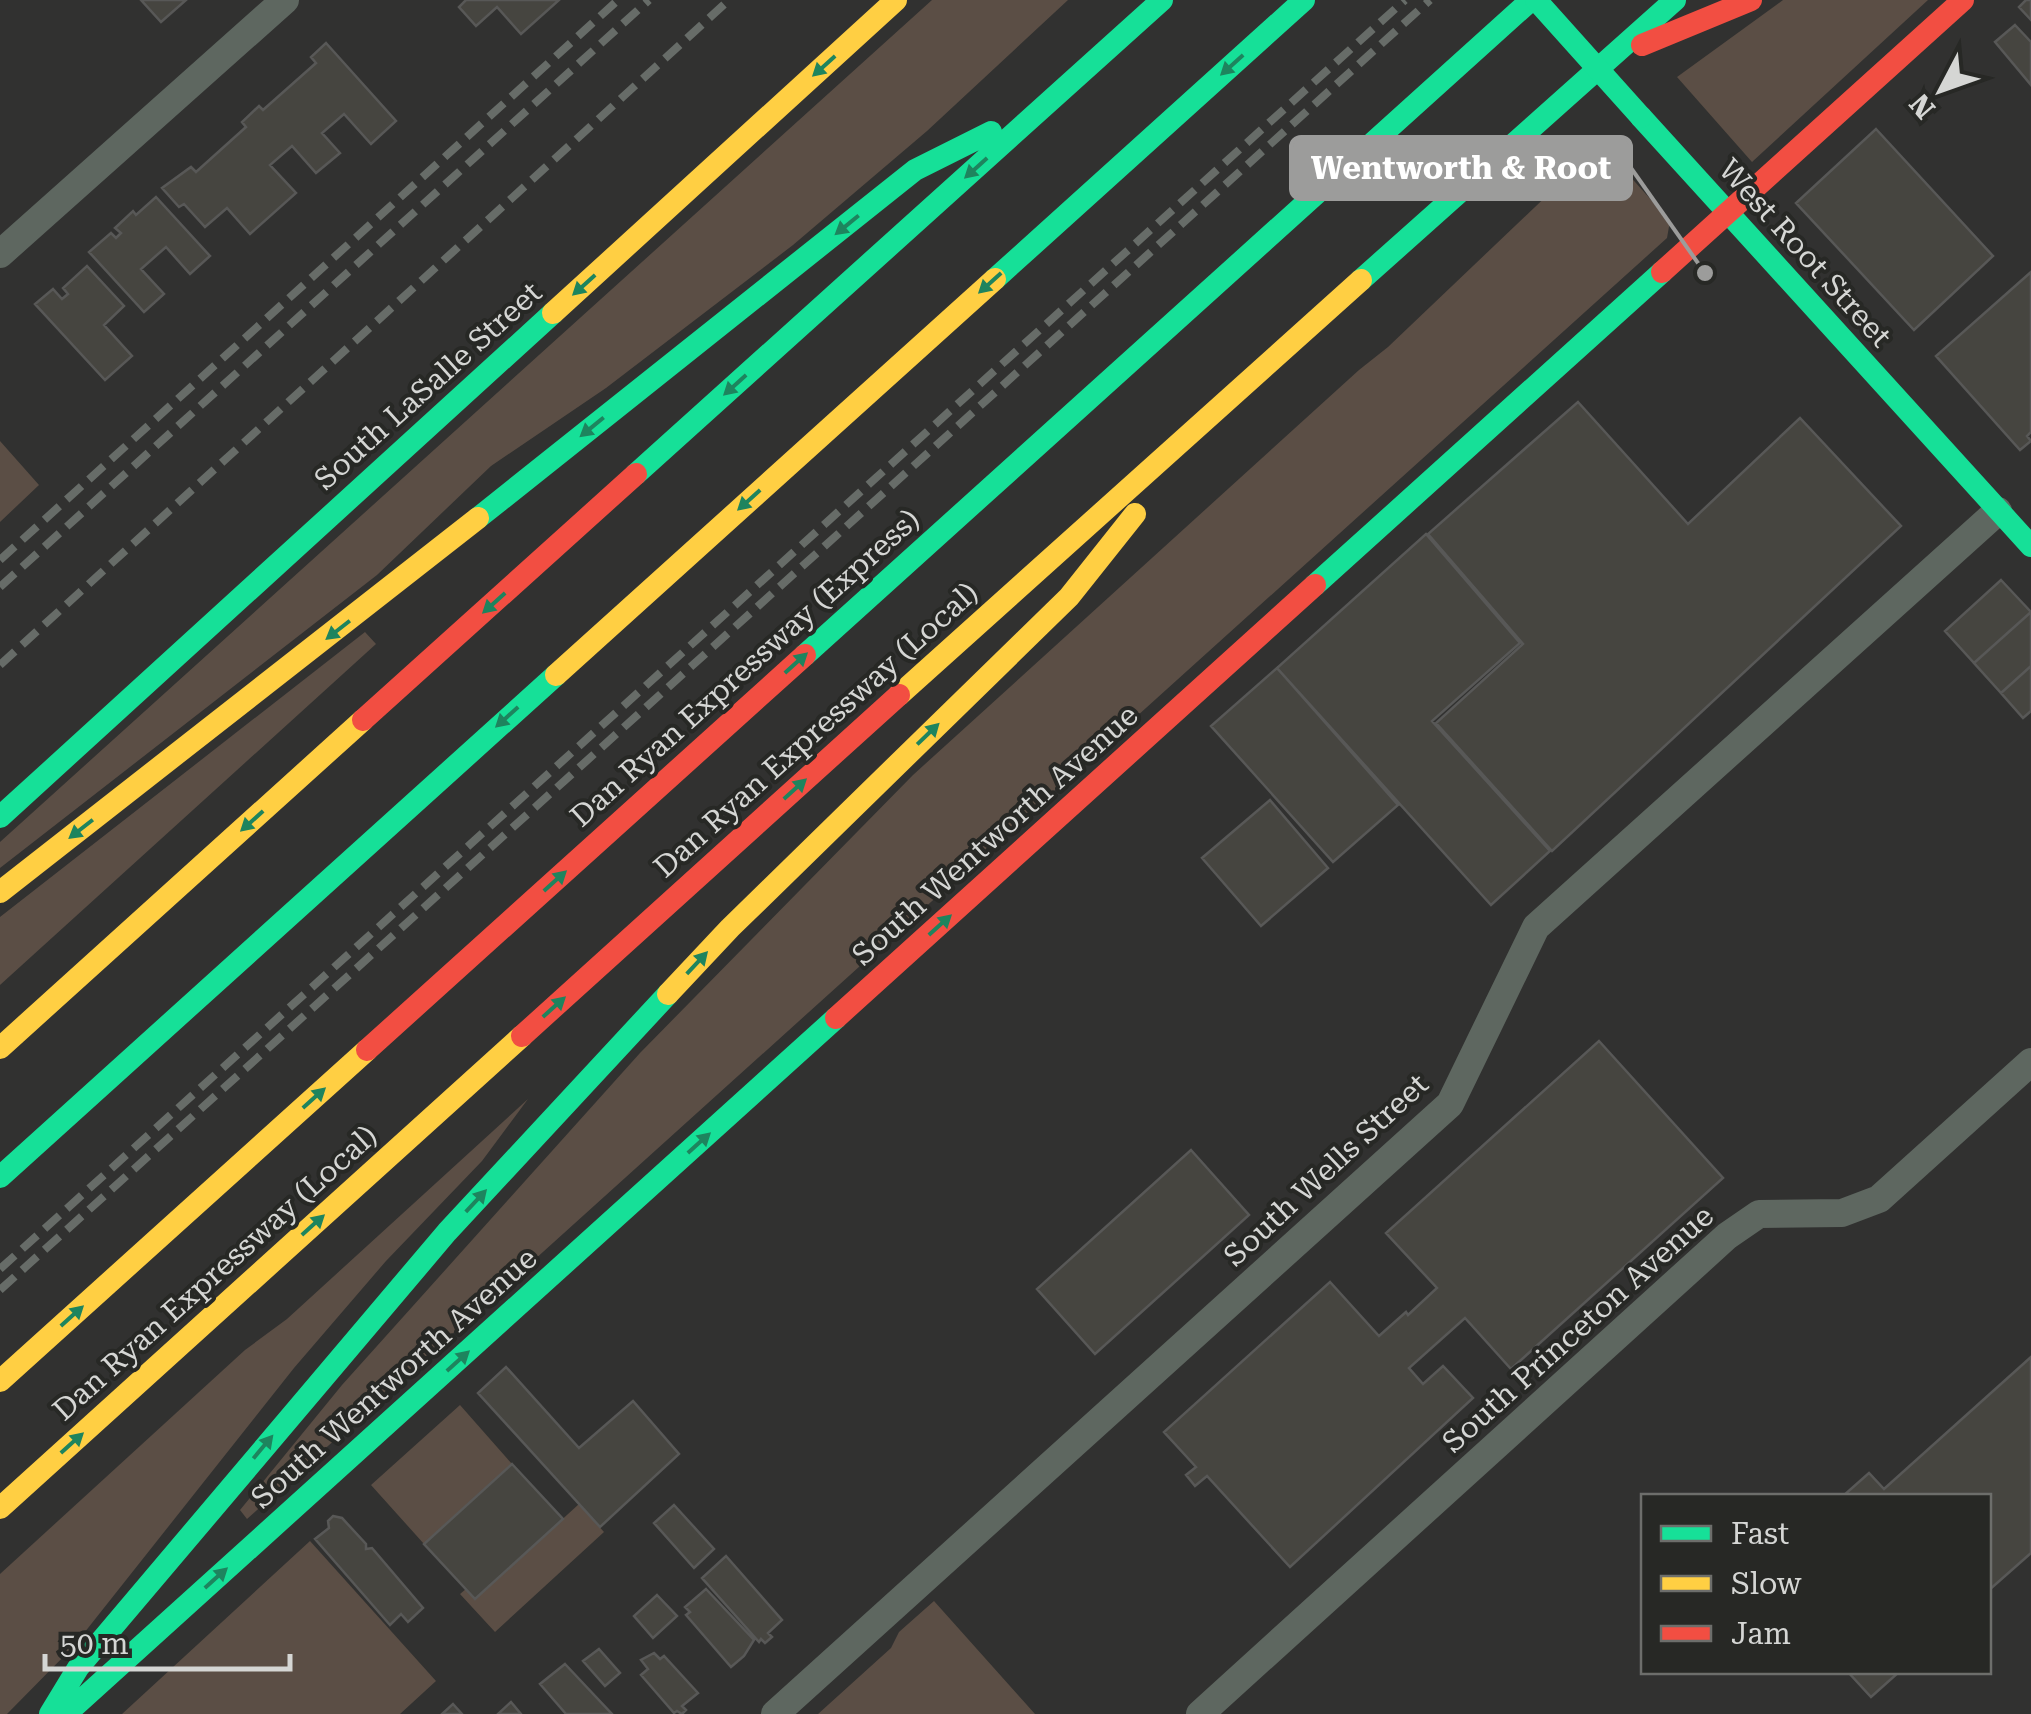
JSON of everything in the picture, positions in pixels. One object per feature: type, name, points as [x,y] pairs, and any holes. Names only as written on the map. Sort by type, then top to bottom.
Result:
[{"type":"main road","name":"South LaSalle Street","points":[[0,816],[896,0]]},
{"type":"main road","points":[[0,1048],[1161,0]]},
{"type":"main road","points":[[0,1176],[1304,0]]},
{"type":"main road","name":"West Root Street","points":[[1533,0],[2031,546]]},
{"type":"main road","name":"Dan Ryan Expressway (Express)","points":[[0,1381],[1533,0]]},
{"type":"main road","name":"Dan Ryan Expressway (Local)","points":[[0,1508],[1227,399],[1675,0]]},
{"type":"main road","points":[[1610,58],[1751,0]]},
{"type":"main road","name":"South Wentworth Avenue","points":[[66,1714],[1963,0]]},
{"type":"main road","points":[[0,892],[338,630],[915,170],[1048,102]]},
{"type":"main road","points":[[50,1714],[78,1668],[447,1232],[730,928],[1069,597],[1227,399]]},
{"type":"street","points":[[0,254],[285,0]]},
{"type":"street","name":"South Wells Street","points":[[776,1714],[1450,1104],[1536,927],[1998,511]]},
{"type":"street","name":"South Princeton Avenue","points":[[1200,1714],[1727,1236],[1759,1214],[1842,1213],[1880,1198],[2031,1062]]},
{"type":"shaded area","points":[[932,0],[1068,0],[927,131],[793,245],[606,388],[491,466],[377,575],[0,868],[0,842]]},
{"type":"shaded area","points":[[1783,0],[1928,0],[1752,162],[1677,77]]},
{"type":"shaded area","points":[[1601,144],[1670,221],[1667,238],[247,1519],[240,1510],[342,1385],[640,1053],[913,775],[1388,347]]},
{"type":"shaded area","points":[[0,441],[39,485],[0,522]]},
{"type":"shaded area","points":[[365,632],[376,644],[0,985],[0,917]]},
{"type":"shaded area","points":[[528,1099],[482,1161],[386,1261],[294,1368],[73,1647],[7,1714],[0,1714],[0,1574]]},
{"type":"shaded area","points":[[460,1405],[512,1464],[424,1544],[371,1485]]},
{"type":"shaded area","points":[[579,1504],[604,1532],[495,1632],[460,1594],[466,1589],[475,1599]]},
{"type":"shaded area","points":[[310,1541],[436,1681],[400,1714],[122,1714]]},
{"type":"shaded area","points":[[934,1601],[1035,1714],[818,1714],[891,1648],[899,1632]]},
{"type":"building","points":[[141,0],[186,0],[161,22]]},
{"type":"building","points":[[466,0],[559,0],[521,34],[497,7],[476,26],[459,7]]},
{"type":"building","points":[[2031,0],[2031,20],[2019,7]]},
{"type":"building","points":[[2015,25],[2031,42],[2031,85],[1995,42]]},
{"type":"building","points":[[326,43],[396,121],[371,144],[344,114],[322,133],[340,153],[316,173],[292,146],[270,165],[296,193],[250,234],[227,208],[205,227],[184,204],[179,207],[162,188],[191,167],[196,172],[246,127],[242,122],[259,106],[263,110],[316,63],[311,57]]},
{"type":"building","points":[[1876,129],[1993,256],[1914,330],[1796,203]]},
{"type":"building","points":[[156,197],[210,256],[190,274],[166,247],[141,269],[164,294],[144,312],[89,252],[111,233],[116,238],[121,233],[115,228]]},
{"type":"building","points":[[87,266],[124,306],[104,325],[132,356],[105,380],[35,304],[53,289],[62,299],[68,294],[63,288]]},
{"type":"building","points":[[2031,272],[2031,432],[2027,436],[2031,441],[2020,450],[1936,356]]},
{"type":"building","points":[[1578,402],[1688,524],[1800,418],[1901,526],[1552,851],[1436,723],[1523,644],[1428,534]]},
{"type":"building","points":[[1426,534],[1520,643],[1432,721],[1550,851],[1491,905],[1277,668]]},
{"type":"building","points":[[2001,580],[2031,612],[1974,663],[1945,631]]},
{"type":"building","points":[[2031,612],[2031,666],[2001,693],[1974,663]]},
{"type":"building","points":[[2031,666],[2031,711],[2023,718],[2001,693]]},
{"type":"building","points":[[1277,668],[1398,805],[1333,862],[1211,726]]},
{"type":"building","points":[[1270,800],[1328,868],[1261,926],[1202,858]]},
{"type":"building","points":[[1599,1041],[1723,1178],[1511,1369],[1465,1318],[1409,1368],[1423,1384],[1443,1366],[1473,1398],[1290,1567],[1207,1476],[1195,1486],[1186,1475],[1196,1467],[1164,1432],[1330,1282],[1379,1336],[1406,1312],[1408,1315],[1437,1288],[1386,1233]]},
{"type":"building","points":[[1191,1150],[1249,1215],[1095,1354],[1037,1289]]},
{"type":"building","points":[[2031,1357],[2031,1553],[1991,1588],[1991,1494],[1845,1494],[1869,1473],[1884,1489]]},
{"type":"building","points":[[506,1367],[579,1448],[633,1401],[679,1454],[600,1527],[478,1393]]},
{"type":"building","points":[[512,1464],[563,1519],[475,1599],[424,1544]]},
{"type":"building","points":[[674,1505],[714,1549],[694,1568],[654,1523]]},
{"type":"building","points":[[333,1516],[342,1518],[366,1544],[366,1549],[372,1548],[423,1608],[408,1622],[401,1614],[390,1625],[315,1539],[329,1528],[328,1521]]},
{"type":"building","points":[[726,1556],[782,1620],[768,1633],[772,1637],[765,1643],[761,1639],[759,1642],[702,1578]]},
{"type":"building","points":[[706,1589],[754,1640],[731,1667],[686,1615],[690,1612],[685,1607]]},
{"type":"building","points":[[657,1595],[677,1616],[653,1638],[634,1616]]},
{"type":"building","points":[[599,1649],[620,1673],[605,1686],[583,1661]]},
{"type":"building","points":[[654,1653],[660,1659],[664,1656],[698,1693],[682,1706],[686,1710],[682,1714],[674,1713],[641,1675],[648,1669],[641,1660]]},
{"type":"building","points":[[565,1664],[612,1714],[566,1714],[540,1684]]},
{"type":"building","points":[[1850,1674],[1897,1674],[1871,1697]]},
{"type":"building","points":[[511,1702],[521,1714],[498,1714]]},
{"type":"building","points":[[453,1704],[462,1714],[442,1714]]},
{"type":"railway","points":[[0,560],[618,0]]},
{"type":"railway","points":[[0,587],[649,0]]},
{"type":"railway","points":[[0,665],[729,0]]},
{"type":"railway","points":[[0,1269],[1405,0]]},
{"type":"railway","points":[[0,1290],[1430,0]]},
{"type":"traffic: fast","points":[[636,474],[1162,0]]},
{"type":"traffic: fast","points":[[995,279],[1304,0]]},
{"type":"traffic: fast","points":[[805,655],[1531,0]]},
{"type":"traffic: fast","points":[[1536,0],[1641,117]]},
{"type":"traffic: fast","points":[[1361,280],[1675,0]]},
{"type":"traffic: fast","points":[[1641,117],[2031,546]]},
{"type":"traffic: fast","points":[[478,518],[915,170],[991,132]]},
{"type":"traffic: fast","points":[[1315,585],[1662,272]]},
{"type":"traffic: fast","points":[[0,817],[553,313]]},
{"type":"traffic: fast","points":[[0,1177],[556,675]]},
{"type":"traffic: fast","points":[[50,1714],[78,1668],[447,1232],[668,994]]},
{"type":"traffic: fast","points":[[66,1714],[836,1018]]},
{"type":"traffic: slow","points":[[553,313],[896,0]]},
{"type":"traffic: slow","points":[[556,675],[995,279]]},
{"type":"traffic: slow","points":[[899,695],[1361,280]]},
{"type":"traffic: slow","points":[[668,994],[730,928],[1069,597],[1135,514]]},
{"type":"traffic: slow","points":[[0,892],[478,518]]},
{"type":"traffic: slow","points":[[0,1048],[363,720]]},
{"type":"traffic: slow","points":[[0,1508],[522,1036]]},
{"type":"traffic: slow","points":[[0,1381],[367,1050]]},
{"type":"traffic: jam","points":[[1642,45],[1751,0]]},
{"type":"traffic: jam","points":[[1662,272],[1963,0]]},
{"type":"traffic: jam","points":[[363,720],[636,474]]},
{"type":"traffic: jam","points":[[836,1018],[1315,585]]},
{"type":"traffic: jam","points":[[367,1050],[805,655]]},
{"type":"traffic: jam","points":[[522,1036],[899,695]]},
{"type":"place","name":"Wentworth & Root","points":[[1705,273]]}]
